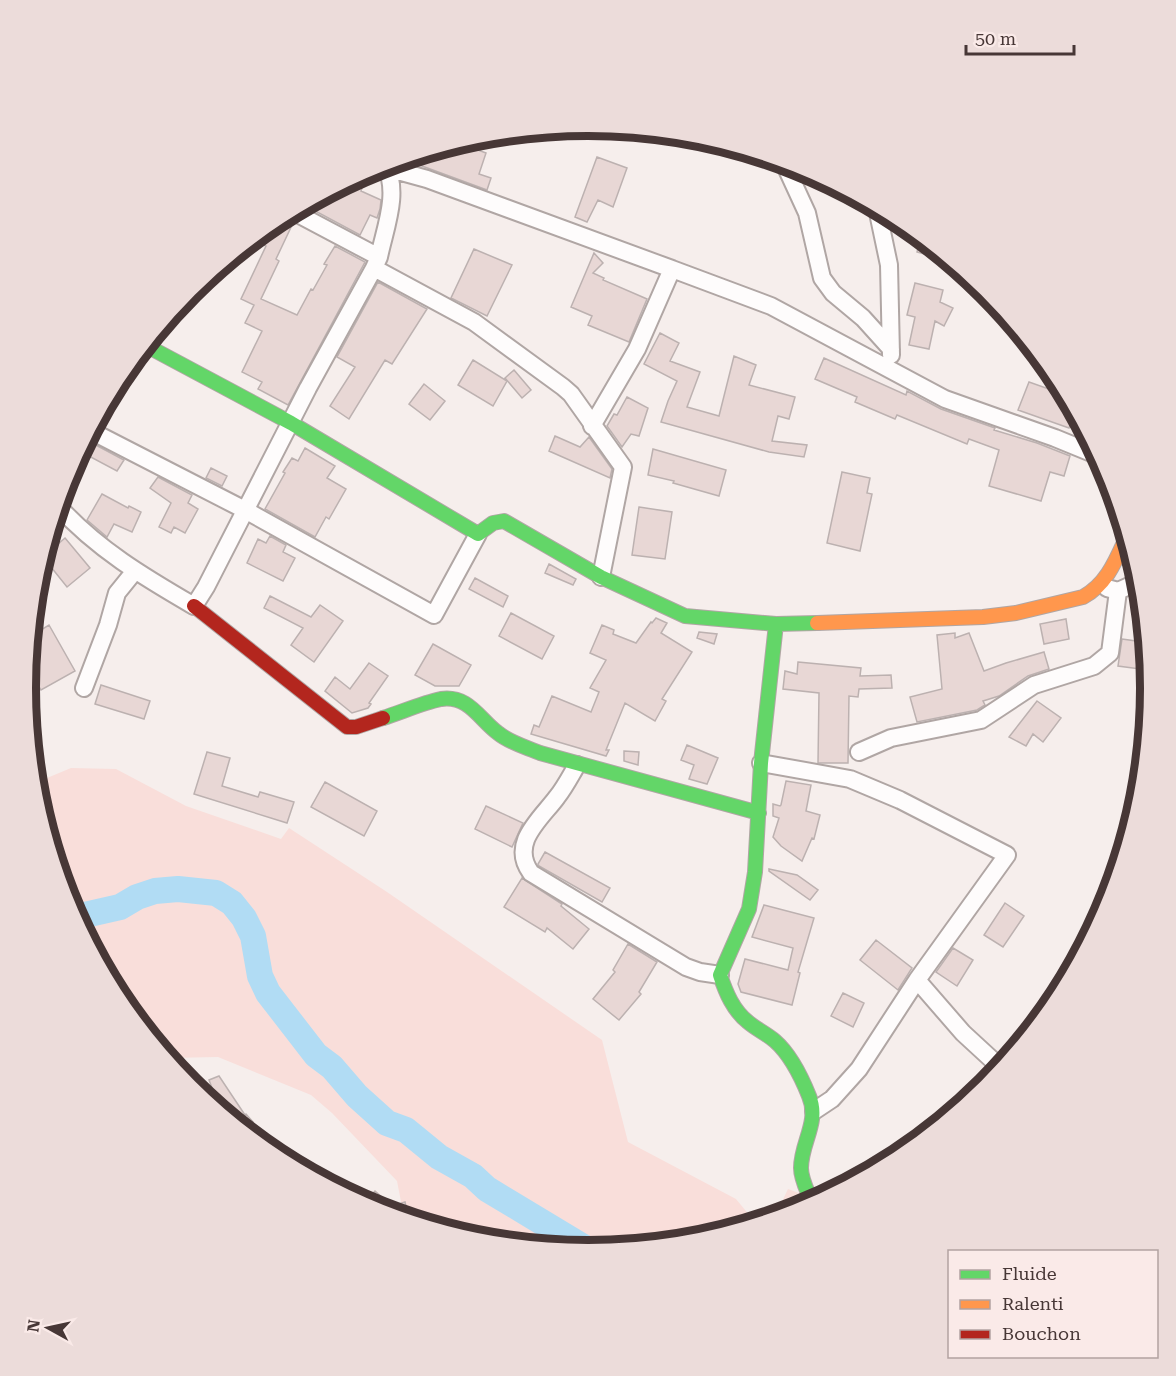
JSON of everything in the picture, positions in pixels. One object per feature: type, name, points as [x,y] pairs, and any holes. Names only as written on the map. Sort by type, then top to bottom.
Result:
[{"type":"street","points":[[398,170],[771,306],[907,381],[945,399],[1086,451]]},
{"type":"street","points":[[194,606],[376,262],[392,193],[388,174]]},
{"type":"street","points":[[789,174],[807,213],[822,278],[833,293],[864,318],[891,350]]},
{"type":"street","points":[[301,217],[474,322],[571,394],[623,467],[601,577]]},
{"type":"street","points":[[879,219],[889,265],[892,371]]},
{"type":"street","points":[[592,426],[637,349],[672,269]]},
{"type":"street","points":[[152,349],[291,423],[478,534]]},
{"type":"street","points":[[98,435],[245,510],[435,615],[478,534],[494,523],[504,521],[601,577],[685,616],[776,624],[983,618],[1016,613],[1094,593],[1101,586],[1121,547]]},
{"type":"street","points":[[64,513],[89,538],[134,572],[194,606],[347,727],[356,727],[442,699],[461,701],[470,705],[497,733],[540,753],[759,813]]},
{"type":"street","points":[[84,688],[108,625],[117,593],[134,572]]},
{"type":"street","points":[[1101,586],[1118,591],[1130,586]]},
{"type":"street","points":[[859,752],[891,738],[981,720],[1034,686],[1094,666],[1110,653],[1118,591]]},
{"type":"street","points":[[776,624],[761,763],[759,813],[749,909],[720,975],[729,1000],[747,1022],[774,1040],[798,1072],[814,1112],[801,1167],[808,1194]]},
{"type":"street","points":[[761,763],[850,779],[900,800],[1007,855],[917,980],[859,1069],[832,1099],[814,1112]]},
{"type":"street","points":[[577,765],[558,796],[528,833],[523,852],[525,864],[531,873],[686,967],[720,975]]},
{"type":"street","points":[[917,980],[963,1033],[994,1061]]},
{"type":"shaded area","points":[[71,768],[116,769],[186,806],[281,839],[289,828],[387,892],[602,1040],[628,1142],[736,1199],[750,1216],[660,1235],[588,1240],[552,1239],[480,1229],[402,1208],[397,1181],[332,1113],[311,1095],[218,1057],[179,1058],[173,1052],[129,995],[93,932],[65,865],[44,779]]},
{"type":"shaded area","points":[[788,1189],[805,1195],[799,1198],[780,1205]]},
{"type":"building","points":[[474,148],[486,153],[479,174],[491,178],[487,190],[416,164]]},
{"type":"building","points":[[597,157],[627,168],[613,207],[598,200],[587,222],[575,217]]},
{"type":"building","points":[[363,184],[361,191],[381,200],[377,218],[370,215],[360,235],[313,210]]},
{"type":"building","points":[[293,223],[276,259],[279,261],[261,299],[297,315],[327,265],[324,264],[335,246],[365,262],[288,405],[258,389],[262,382],[242,372],[262,331],[245,323],[254,305],[241,299],[266,246],[261,243]]},
{"type":"building","points":[[919,246],[931,256],[917,252]]},
{"type":"building","points":[[474,249],[512,265],[487,316],[451,298]]},
{"type":"building","points":[[594,253],[603,263],[593,273],[604,278],[603,280],[647,299],[629,342],[588,325],[592,316],[571,307]]},
{"type":"building","points":[[378,282],[427,309],[392,364],[385,360],[349,419],[330,406],[355,367],[337,357]]},
{"type":"building","points":[[915,283],[943,290],[940,302],[953,308],[944,326],[935,321],[929,349],[909,345],[915,317],[907,315]]},
{"type":"building","points":[[660,333],[679,343],[670,361],[700,372],[687,407],[719,416],[734,356],[756,365],[749,385],[795,397],[789,419],[778,416],[772,441],[807,445],[804,457],[769,452],[661,422],[677,381],[644,364]]},
{"type":"building","points":[[824,358],[906,395],[907,391],[941,409],[1070,456],[1064,476],[1050,472],[1041,501],[989,486],[999,450],[969,439],[967,444],[897,415],[895,419],[855,402],[857,397],[815,379]]},
{"type":"building","points":[[473,360],[507,381],[493,406],[458,385]]},
{"type":"building","points":[[514,370],[531,390],[522,398],[505,378]]},
{"type":"building","points":[[1029,382],[1053,390],[1071,422],[1069,428],[1018,410]]},
{"type":"building","points":[[424,384],[445,401],[430,420],[409,404]]},
{"type":"building","points":[[627,397],[648,408],[639,436],[631,434],[622,447],[607,426],[614,414],[617,415]]},
{"type":"building","points":[[555,436],[580,447],[589,437],[612,469],[610,478],[549,451]]},
{"type":"building","points":[[93,444],[124,460],[117,471],[88,455]]},
{"type":"building","points":[[305,448],[335,466],[327,478],[346,489],[329,519],[326,517],[315,537],[265,509],[292,458],[298,461]]},
{"type":"building","points":[[653,449],[726,470],[719,496],[648,475]]},
{"type":"building","points":[[211,468],[227,476],[222,486],[206,478]]},
{"type":"building","points":[[842,472],[870,478],[867,493],[872,494],[860,551],[827,543]]},
{"type":"building","points":[[158,477],[192,495],[188,503],[198,509],[185,533],[174,527],[171,533],[159,527],[171,503],[150,488]]},
{"type":"building","points":[[102,494],[128,508],[129,506],[141,512],[132,532],[114,524],[107,537],[87,520]]},
{"type":"building","points":[[639,507],[672,512],[665,559],[632,555]]},
{"type":"building","points":[[270,536],[286,545],[283,552],[295,558],[283,581],[247,563],[258,539],[266,543]]},
{"type":"building","points":[[65,538],[90,568],[67,587],[50,566],[55,547]]},
{"type":"building","points":[[549,564],[576,579],[573,585],[545,573]]},
{"type":"building","points":[[475,578],[508,596],[503,607],[469,589]]},
{"type":"building","points":[[270,596],[311,617],[320,605],[343,621],[314,662],[291,645],[303,628],[264,608]]},
{"type":"building","points":[[511,613],[554,636],[542,659],[499,636]]},
{"type":"building","points":[[656,618],[667,623],[661,633],[692,652],[662,699],[666,701],[655,721],[625,703],[606,750],[609,750],[606,756],[531,734],[534,725],[539,727],[552,696],[591,712],[599,692],[590,688],[606,660],[590,653],[602,625],[614,630],[613,634],[636,643]]},
{"type":"building","points":[[1066,619],[1069,639],[1044,644],[1040,624]]},
{"type":"building","points":[[49,625],[75,671],[41,690],[36,681],[39,631]]},
{"type":"building","points":[[699,632],[717,634],[714,644],[697,638]]},
{"type":"building","points":[[955,633],[955,638],[969,633],[984,671],[1044,652],[1049,669],[1028,676],[999,696],[983,701],[985,705],[977,710],[917,722],[910,697],[942,689],[937,635]]},
{"type":"building","points":[[1122,639],[1138,641],[1139,669],[1118,666]]},
{"type":"building","points":[[433,644],[471,665],[459,686],[435,686],[415,675]]},
{"type":"building","points":[[798,662],[861,668],[860,676],[891,675],[892,688],[859,689],[858,697],[849,696],[848,763],[818,763],[819,693],[783,689],[785,671],[797,674]]},
{"type":"building","points":[[369,663],[388,676],[369,703],[371,704],[368,708],[352,713],[325,691],[335,677],[350,689]]},
{"type":"building","points":[[101,685],[150,701],[144,719],[95,704]]},
{"type":"building","points":[[1037,701],[1061,718],[1043,742],[1033,734],[1026,746],[1009,737]]},
{"type":"building","points":[[687,745],[718,758],[707,784],[689,779],[694,765],[681,760]]},
{"type":"building","points":[[624,751],[639,752],[638,765],[624,761]]},
{"type":"building","points":[[207,752],[230,758],[222,786],[258,797],[260,792],[294,802],[287,823],[194,794]]},
{"type":"building","points":[[786,781],[811,785],[806,811],[820,815],[814,839],[812,838],[802,861],[781,846],[773,837],[779,818],[773,816],[773,804],[781,805]]},
{"type":"building","points":[[325,782],[377,811],[364,836],[311,807]]},
{"type":"building","points":[[486,806],[523,823],[512,847],[475,829]]},
{"type":"building","points":[[545,852],[610,888],[602,902],[539,866]]},
{"type":"building","points":[[769,869],[797,875],[818,890],[810,900]]},
{"type":"building","points":[[522,878],[562,904],[561,906],[589,929],[573,949],[547,928],[545,932],[504,907]]},
{"type":"building","points":[[1005,903],[1024,916],[1003,947],[984,935]]},
{"type":"building","points":[[764,905],[814,918],[798,972],[800,973],[792,1005],[741,992],[738,984],[745,959],[788,970],[793,948],[752,937]]},
{"type":"building","points":[[876,940],[912,968],[898,990],[860,960]]},
{"type":"building","points":[[628,944],[657,962],[639,992],[641,994],[619,1020],[593,999],[615,972],[613,970]]},
{"type":"building","points":[[953,948],[973,960],[957,986],[936,972]]},
{"type":"building","points":[[843,993],[864,1003],[853,1027],[831,1016]]},
{"type":"building","points":[[219,1076],[245,1115],[253,1122],[250,1125],[224,1103],[214,1094],[209,1080]]},
{"type":"building","points":[[375,1191],[387,1202],[377,1198],[371,1195]]},
{"type":"building","points":[[405,1202],[407,1209],[395,1205]]},
{"type":"waterway","points":[[85,915],[120,907],[137,897],[155,891],[178,889],[216,893],[232,903],[244,918],[253,936],[260,976],[268,993],[316,1055],[332,1067],[357,1096],[387,1123],[406,1130],[439,1157],[473,1176],[487,1189],[571,1240]]},
{"type":"traffic: fast","points":[[152,349],[291,423],[478,534],[493,523],[504,521],[601,577],[685,616],[776,624],[817,623]]},
{"type":"traffic: fast","points":[[776,624],[761,763],[755,872],[749,909],[720,975],[734,1007],[751,1025],[775,1041],[786,1053],[809,1096],[812,1115],[801,1168],[808,1194]]},
{"type":"traffic: fast","points":[[383,718],[441,699],[459,701],[473,709],[503,736],[540,753],[759,813]]},
{"type":"traffic: slow","points":[[817,623],[983,617],[1016,613],[1083,597],[1105,578],[1122,548]]},
{"type":"traffic: jam","points":[[194,606],[347,727],[356,727],[383,718]]}]
